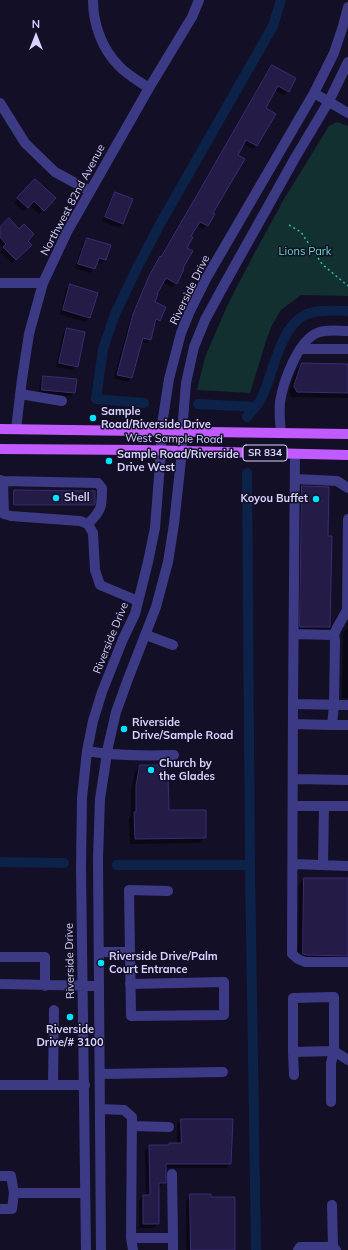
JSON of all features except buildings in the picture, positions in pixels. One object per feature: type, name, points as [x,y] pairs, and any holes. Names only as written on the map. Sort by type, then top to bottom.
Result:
[{"type":"main road","name":"West Sample Road","points":[[0,429],[348,434]]},
{"type":"main road","name":"West Sample Road","points":[[0,449],[348,455]]},
{"type":"street","points":[[93,0],[97,28],[105,48],[119,67],[149,88]]},
{"type":"street","name":"Northwest 82nd Avenue","points":[[16,429],[29,334],[43,283],[67,232],[149,88],[192,17],[199,0]]},
{"type":"street","name":"Riverside Drive","points":[[86,1250],[81,868],[82,798],[87,751],[93,721],[102,692],[123,639],[135,614],[148,562],[154,528],[161,451],[161,432],[169,378],[181,333],[190,311],[215,264],[314,93],[334,53],[348,7]]},
{"type":"street","points":[[102,1250],[98,858],[100,799],[107,755],[116,712],[156,607],[168,562],[182,451],[186,383],[194,347],[206,320],[278,189],[329,101],[348,62]]},
{"type":"street","points":[[314,93],[348,113]]},
{"type":"street","points":[[0,103],[25,143],[55,172],[90,191]]},
{"type":"street","points":[[0,283],[43,283]]},
{"type":"street","points":[[281,433],[280,403],[282,390],[300,349],[308,338],[318,333],[348,331]]},
{"type":"street","points":[[300,349],[347,349]]},
{"type":"street","points":[[20,394],[62,401]]},
{"type":"street","points":[[296,454],[292,954],[305,962],[348,962]]},
{"type":"street","points":[[295,479],[337,481],[348,488]]},
{"type":"street","points":[[88,524],[97,515],[102,507],[102,488],[98,483],[2,480],[4,514],[11,516],[80,521],[88,524],[93,533],[95,570],[100,585],[138,601]]},
{"type":"street","points":[[332,725],[334,705],[334,635],[347,610],[348,519]]},
{"type":"street","points":[[294,634],[334,635]]},
{"type":"street","points":[[146,635],[173,646]]},
{"type":"street","points":[[293,704],[348,705]]},
{"type":"street","points":[[293,724],[348,725]]},
{"type":"street","points":[[87,751],[107,755],[142,756],[174,754]]},
{"type":"street","points":[[293,779],[348,780]]},
{"type":"street","points":[[293,806],[348,806]]},
{"type":"street","points":[[323,865],[324,806]]},
{"type":"street","points":[[293,864],[348,866]]},
{"type":"street","points":[[130,984],[224,982],[224,1015],[131,1016],[130,984],[129,890],[168,891]]},
{"type":"street","points":[[99,952],[130,952]]},
{"type":"street","points":[[0,957],[45,957],[45,986]]},
{"type":"street","points":[[0,984],[99,986]]},
{"type":"street","points":[[294,1075],[293,998],[334,997],[332,1102]]},
{"type":"street","points":[[53,1085],[54,1010]]},
{"type":"street","points":[[293,1052],[334,1051],[348,1060]]},
{"type":"street","points":[[100,1074],[224,1072]]},
{"type":"street","points":[[0,1085],[85,1085]]},
{"type":"street","points":[[100,1109],[124,1110],[132,1121],[131,1238],[133,1250]]},
{"type":"street","points":[[132,1121],[169,1127]]},
{"type":"street","points":[[172,1174],[173,1250]]},
{"type":"street","points":[[0,1176],[11,1176],[14,1193],[12,1209],[0,1209]]},
{"type":"street","points":[[14,1193],[85,1193]]},
{"type":"street","points":[[298,1250],[300,1247],[334,1249],[332,1204]]},
{"type":"street","points":[[131,1238],[172,1238]]},
{"type":"path","points":[[289,225],[301,232],[322,264],[348,286]]},
{"type":"green space","name":"Lions Park","points":[[337,122],[348,126],[348,296],[301,295],[281,310],[272,325],[266,341],[250,393],[197,390],[205,357],[227,306],[255,252],[284,199],[329,126]]},
{"type":"waterway","points":[[144,403],[96,399],[103,349],[115,314],[137,268],[160,224],[273,26],[281,0]]},
{"type":"waterway","points":[[247,417],[261,400],[283,340],[296,321],[305,315],[315,312],[348,311]]},
{"type":"waterway","points":[[198,404],[255,407]]},
{"type":"waterway","points":[[247,473],[250,867],[256,1250]]},
{"type":"waterway","points":[[0,862],[64,863]]},
{"type":"waterway","points":[[117,865],[250,865]]},
{"type":"place","name":"Sample Road/Riverside Drive","points":[[93,418]]},
{"type":"place","name":"Sample Road/Riverside Drive West","points":[[109,461]]},
{"type":"place","name":"Shell","points":[[56,498]]},
{"type":"place","name":"Koyou Buffet","points":[[316,499]]},
{"type":"place","name":"Riverside Drive/Sample Road","points":[[124,729]]},
{"type":"place","name":"Church by the Glades","points":[[151,770]]},
{"type":"place","name":"Riverside Drive/Palm Court Entrance","points":[[101,963]]},
{"type":"place","name":"Riverside Drive/# 3100","points":[[70,1017]]}]
